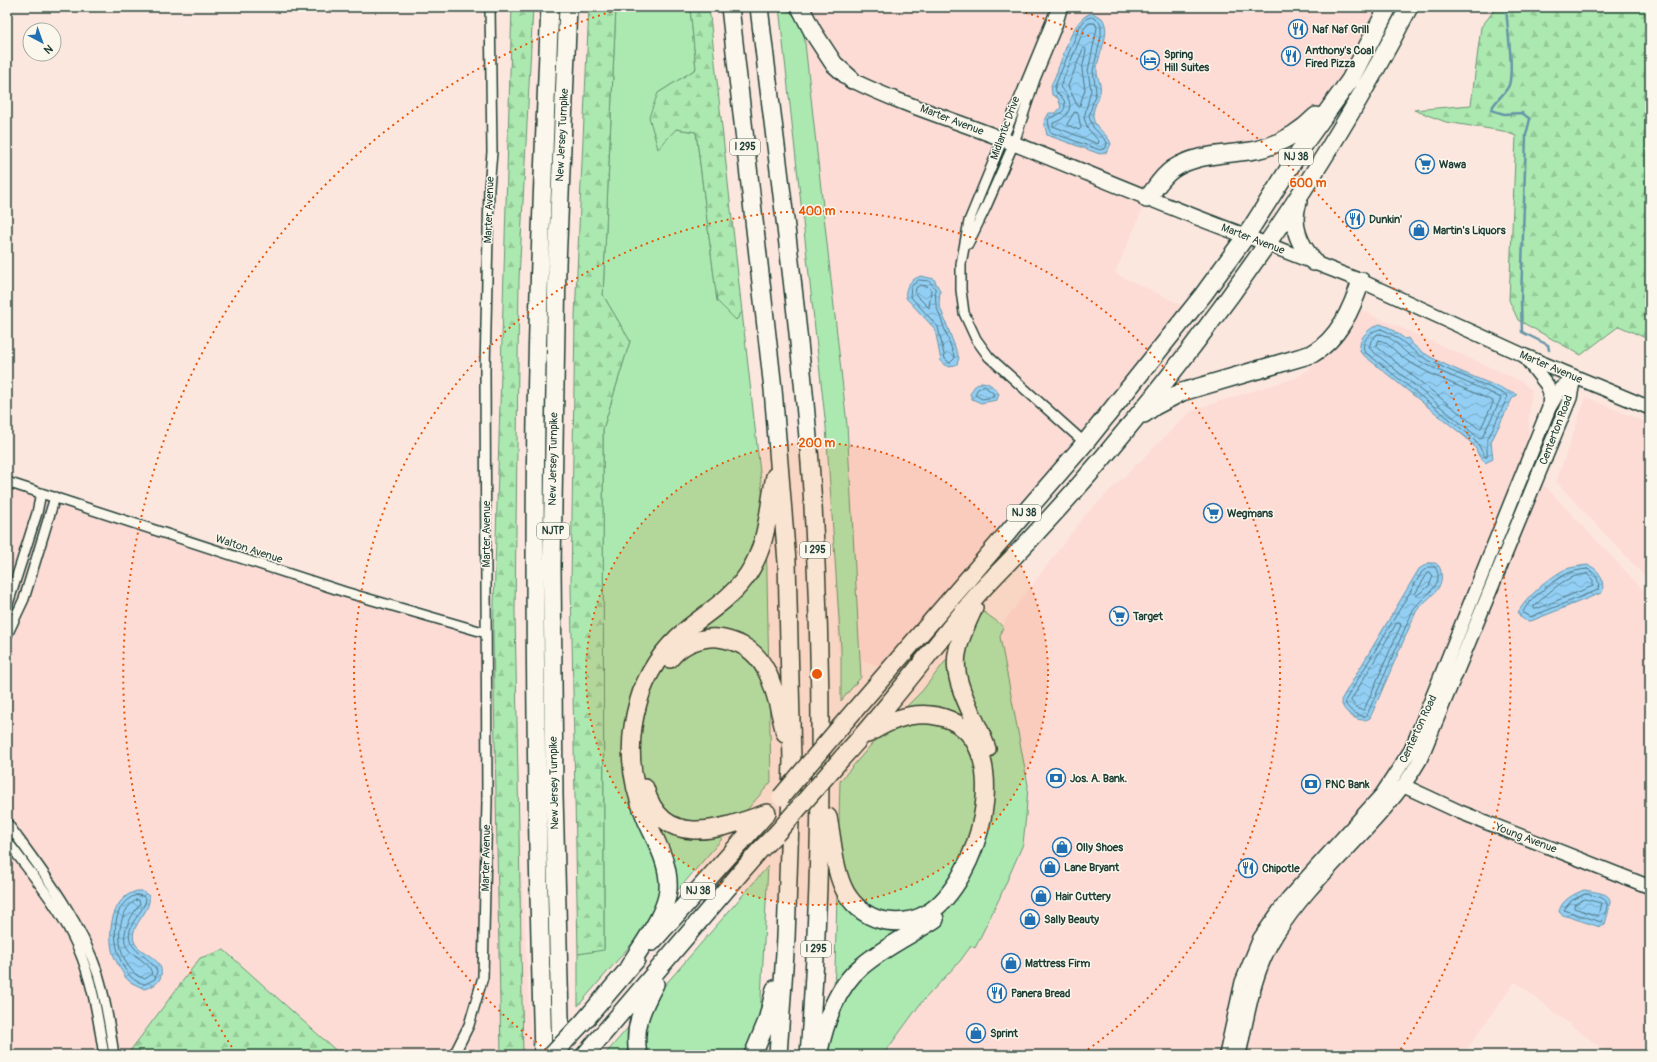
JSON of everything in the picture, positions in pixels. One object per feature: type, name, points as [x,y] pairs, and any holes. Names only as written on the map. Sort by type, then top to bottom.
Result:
[{"type":"highway","name":"New Jersey Turnpike","points":[[543,1055],[536,750],[535,547],[538,318],[550,7]]},
{"type":"highway","name":"New Jersey Turnpike","points":[[561,1055],[554,803],[553,534],[557,264],[568,7]]},
{"type":"highway","name":"I 295","points":[[730,7],[779,454],[788,591],[792,761],[786,938],[778,1055]]},
{"type":"highway","name":"I 295","points":[[759,7],[807,436],[815,553],[822,784],[818,906],[809,1055]]},
{"type":"highway","points":[[800,7],[813,32],[834,64],[852,80]]},
{"type":"highway","name":"NJ 38","points":[[552,1055],[585,1020],[628,968],[781,797],[1084,443],[1203,295],[1246,236],[1308,137],[1350,80],[1388,7]]},
{"type":"highway","name":"NJ 38","points":[[585,1055],[759,851],[776,834],[845,754],[979,593],[1038,531],[1128,428],[1217,313],[1300,196],[1348,118],[1409,7]]},
{"type":"highway","points":[[1147,199],[1165,175],[1182,164],[1208,156],[1256,150],[1288,138],[1313,119],[1350,80]]},
{"type":"highway","points":[[1300,196],[1294,220],[1301,244],[1314,262]]},
{"type":"highway","points":[[1128,428],[1155,406],[1182,392],[1312,354],[1319,350],[1337,332],[1362,281]]},
{"type":"highway","points":[[628,968],[664,907],[668,891],[668,873],[663,855],[638,801],[634,782],[631,741],[638,704],[652,670],[666,651],[687,629],[734,591],[747,576],[757,560],[768,521],[779,454]]},
{"type":"highway","points":[[818,1055],[832,1010],[849,980],[861,966],[876,955],[912,934],[946,909],[963,886],[981,847],[991,802],[992,770],[984,739],[960,681],[957,660],[958,649],[979,593]]},
{"type":"highway","points":[[767,813],[729,826],[701,832],[686,830],[673,825],[661,816],[652,805],[641,776],[640,741],[647,703],[662,669],[684,646],[698,640],[713,638],[727,639],[740,644],[752,652],[762,662],[770,676],[792,761]]},
{"type":"highway","points":[[822,784],[840,878],[846,893],[856,906],[868,915],[882,921],[898,923],[913,920],[928,913],[941,903],[963,872],[978,833],[982,814],[985,777],[982,760],[977,745],[967,732],[955,722],[940,716],[918,715],[894,720],[879,727],[864,737],[845,754]]},
{"type":"highway","points":[[753,1055],[767,1021],[786,938]]},
{"type":"highway","points":[[638,1055],[636,1035],[640,1014],[670,955]]},
{"type":"main road","name":"Marter Avenue","points":[[852,80],[877,92],[1008,141],[1147,199],[1362,281],[1525,356],[1650,408]]},
{"type":"main road","points":[[1525,356],[1547,385],[1550,393],[1549,408]]},
{"type":"main road","name":"Centerton Road","points":[[1226,1055],[1242,982],[1260,938],[1288,898],[1382,794],[1411,750],[1549,408],[1560,389],[1574,377]]},
{"type":"main road","name":"Centerton Road","points":[[1240,1055],[1257,978],[1262,963],[1277,934],[1296,908],[1362,836],[1404,786],[1420,760],[1570,398],[1574,377]]},
{"type":"main road","name":"Young Avenue","points":[[1404,786],[1460,812],[1650,887]]},
{"type":"street","name":"Marter Avenue","points":[[454,1055],[469,1025],[483,977],[487,801],[485,371],[489,188],[492,152],[490,7]]},
{"type":"street","name":"Midlantic Drive","points":[[963,254],[986,210],[1008,141],[1057,7]]},
{"type":"street","name":"Midlantic Drive","points":[[1062,7],[1057,26],[1035,79],[1008,141],[969,221],[963,254],[961,290],[964,313],[976,339],[989,357],[1084,443]]},
{"type":"street","name":"Walton Avenue","points":[[7,482],[345,592],[486,633]]},
{"type":"street","points":[[7,607],[31,535],[41,493]]},
{"type":"street","points":[[7,635],[24,599],[55,497]]},
{"type":"street","points":[[7,823],[58,893],[81,933],[93,960],[102,990],[114,1055]]},
{"type":"street","points":[[7,841],[54,904],[78,948],[90,979],[104,1055]]},
{"type":"shaded area","points":[[781,7],[1388,7],[1350,80],[1301,129],[1194,160],[1147,199],[1115,273],[1190,309],[889,670],[838,651],[836,550],[827,391]]},
{"type":"shaded area","points":[[1361,310],[1519,380],[1532,390],[1529,418],[1528,468],[1650,597],[1650,1055],[1610,1055],[1515,982],[1463,1055],[883,1055],[921,1003],[960,961],[971,946],[974,948],[999,899],[1023,844],[1028,785],[1000,637],[1006,619],[1086,514],[1189,413],[1198,408],[1298,377],[1317,363],[1350,328]]},
{"type":"shaded area","points":[[1586,397],[1650,424],[1650,582],[1556,482]]},
{"type":"shaded area","points":[[7,482],[432,619],[512,641],[516,766],[532,1055],[7,1055]]},
{"type":"green space","points":[[512,7],[533,7],[519,279],[515,611],[523,1055],[501,1055],[493,637]]},
{"type":"green space","points":[[589,7],[616,7],[603,295],[630,341],[603,429],[604,950],[578,954],[571,586],[575,317]]},
{"type":"green space","points":[[616,7],[690,7],[696,69],[658,93],[676,129],[696,132],[717,300],[736,320],[742,312],[766,526],[771,782],[578,1006],[578,954],[604,949],[603,429],[630,341],[603,295]]},
{"type":"green space","points":[[690,7],[709,7],[742,312],[736,320],[717,301],[696,132],[676,129],[658,149],[649,117],[658,93],[696,69]]},
{"type":"green space","points":[[779,7],[785,7],[803,25],[847,425],[861,677],[841,701],[841,648],[826,427]]},
{"type":"green space","points":[[1497,7],[1650,7],[1650,340],[1619,326],[1581,355],[1518,320],[1509,300],[1516,136],[1503,131],[1446,122],[1414,110],[1471,105],[1481,27]]},
{"type":"green space","points":[[984,612],[1003,626],[1000,637],[1028,785],[1023,844],[999,899],[975,948],[971,946],[960,961],[921,1003],[883,1055],[829,1055],[835,970],[840,781],[890,723],[922,691]]},
{"type":"green space","points":[[768,866],[758,1055],[607,1055],[607,1052]]},
{"type":"green space","points":[[224,950],[341,1055],[127,1055],[200,958]]},
{"type":"water","points":[[1092,13],[1102,18],[1106,31],[1097,65],[1097,75],[1100,89],[1093,116],[1095,124],[1107,137],[1111,144],[1107,152],[1100,154],[1047,135],[1044,122],[1049,113],[1056,113],[1061,107],[1058,98],[1052,95],[1051,85],[1067,44],[1078,24],[1084,17]]},
{"type":"water","points":[[921,276],[934,279],[940,291],[939,304],[959,358],[957,364],[950,367],[944,365],[941,361],[935,329],[906,298],[906,290],[911,281]]},
{"type":"water","points":[[1380,324],[1390,328],[1405,339],[1408,338],[1414,346],[1438,361],[1510,392],[1514,392],[1517,395],[1512,399],[1491,442],[1493,459],[1485,463],[1479,456],[1475,447],[1464,436],[1361,353],[1360,344],[1364,335],[1371,328]]},
{"type":"water","points":[[981,382],[991,385],[995,389],[999,394],[997,400],[981,403],[972,399],[970,394],[974,387]]},
{"type":"water","points":[[1428,563],[1435,563],[1440,567],[1440,585],[1416,612],[1370,718],[1366,720],[1356,719],[1344,709],[1341,700],[1419,569]]},
{"type":"water","points":[[1587,565],[1595,568],[1600,574],[1603,586],[1601,593],[1531,621],[1525,620],[1520,616],[1518,613],[1521,607],[1546,582],[1566,569]]},
{"type":"water","points":[[1584,890],[1601,893],[1609,898],[1610,902],[1605,924],[1600,927],[1563,915],[1559,912],[1565,901]]},
{"type":"water","points":[[142,891],[149,896],[149,902],[135,929],[133,935],[134,941],[140,949],[159,964],[161,970],[161,976],[157,983],[144,989],[126,978],[114,957],[111,942],[112,924],[117,907],[129,894]]},
{"type":"waterway","points":[[1506,7],[1511,58],[1509,85],[1491,110],[1504,114],[1522,113],[1530,119],[1526,135],[1521,302],[1522,332],[1548,345],[1549,350]]},
{"type":"place","name":"Naf Naf Grill","points":[[1298,29]]},
{"type":"place","name":"Anthony's Coal Fired Pizza","points":[[1291,56]]},
{"type":"place","name":"Spring Hill Suites","points":[[1150,60]]},
{"type":"place","name":"Wawa","points":[[1425,164]]},
{"type":"place","name":"Dunkin'","points":[[1355,219]]},
{"type":"place","name":"Martin's Liquors","points":[[1419,230]]},
{"type":"place","name":"Wegmans","points":[[1213,513]]},
{"type":"place","name":"Target","points":[[1119,616]]},
{"type":"place","name":"Jos. A. Bank.","points":[[1056,778]]},
{"type":"place","name":"PNC Bank","points":[[1311,784]]},
{"type":"place","name":"Olly Shoes","points":[[1062,847]]},
{"type":"place","name":"Lane Bryant","points":[[1050,867]]},
{"type":"place","name":"Chipotle","points":[[1248,868]]},
{"type":"place","name":"Hair Cuttery","points":[[1041,896]]},
{"type":"place","name":"Sally Beauty","points":[[1030,919]]},
{"type":"place","name":"Mattress Firm","points":[[1011,963]]},
{"type":"place","name":"Panera Bread","points":[[997,993]]},
{"type":"place","name":"Sprint","points":[[976,1033]]}]
